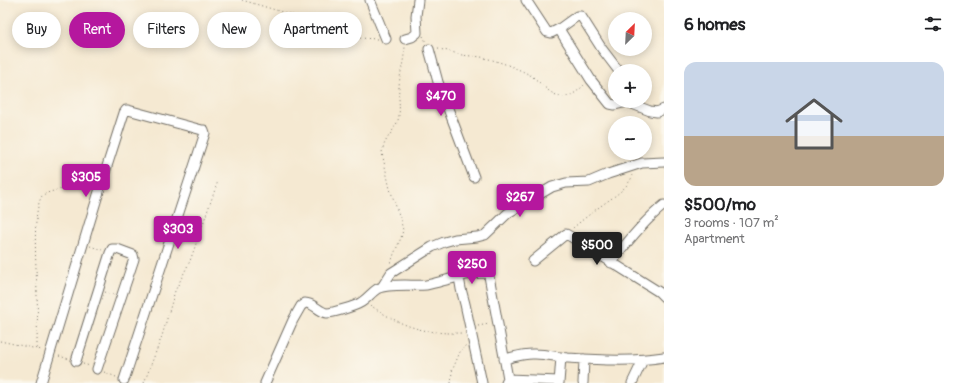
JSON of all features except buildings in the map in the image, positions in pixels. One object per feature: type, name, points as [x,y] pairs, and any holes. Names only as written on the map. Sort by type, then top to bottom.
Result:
[{"type":"street","points":[[370,0],[386,39]]},
{"type":"street","points":[[405,39],[412,37],[417,33],[416,16],[418,0]]},
{"type":"street","points":[[526,0],[547,32],[551,33],[577,16],[581,16],[613,64]]},
{"type":"street","points":[[558,29],[591,80],[610,104],[612,105],[627,102],[650,111],[657,112],[664,109]]},
{"type":"street","points":[[429,49],[438,82],[474,177]]},
{"type":"street","points":[[41,383],[100,185],[126,110],[131,110],[181,123],[205,132],[124,380]]},
{"type":"street","points":[[382,287],[391,273],[432,246],[455,239],[484,235],[508,213],[552,186],[574,182],[589,182],[642,163],[664,162]]},
{"type":"street","points":[[611,263],[639,230],[664,205]]},
{"type":"street","points":[[533,261],[566,234],[659,292],[664,297]]},
{"type":"street","points":[[76,361],[110,253],[112,249],[117,248],[134,256],[134,259],[97,369]]},
{"type":"street","points":[[265,383],[293,320],[301,306],[305,303],[328,313],[352,307],[382,287],[427,284],[468,274],[483,273],[488,274],[489,276],[507,381],[558,382],[561,357]]},
{"type":"street","points":[[459,277],[482,383]]},
{"type":"street","points":[[504,359],[526,354],[610,360],[643,360],[664,357]]},
{"type":"street","points":[[583,383],[584,359]]},
{"type":"street","points":[[632,383],[643,360]]},
{"type":"path","points":[[242,0],[360,38],[373,40],[386,39]]},
{"type":"path","points":[[417,33],[424,37],[429,49],[442,50],[496,61],[531,76],[555,94],[562,97],[575,93],[591,80]]},
{"type":"path","points":[[391,273],[392,261],[403,230],[382,158],[382,148],[398,119],[399,84],[405,39]]},
{"type":"path","points":[[566,234],[621,191],[630,182],[637,165]]},
{"type":"path","points":[[144,383],[162,336],[175,291],[190,261],[218,181]]},
{"type":"path","points":[[37,348],[36,216],[41,200],[43,195],[51,192],[79,186],[100,185]]},
{"type":"path","points":[[83,244],[110,253]]},
{"type":"path","points":[[99,290],[120,298]]},
{"type":"path","points":[[363,301],[400,323],[418,329],[451,333],[498,323]]},
{"type":"path","points":[[0,341],[37,348],[76,361],[124,380]]},
{"type":"path","points":[[451,383],[452,370],[460,352],[465,347],[467,342]]}]
